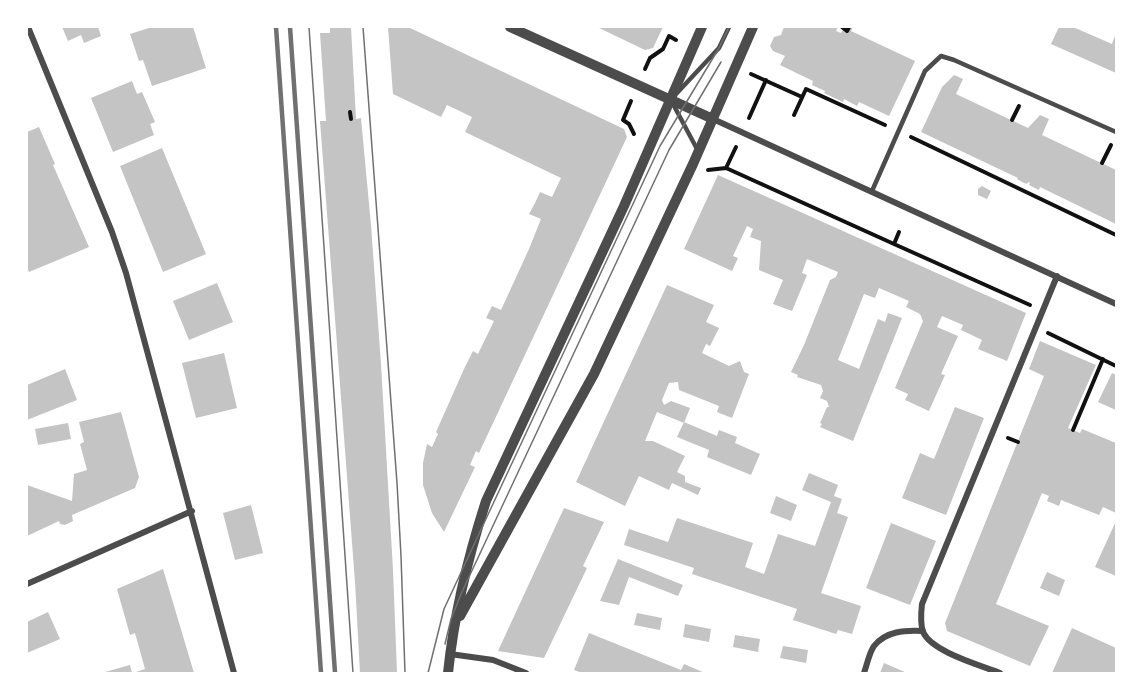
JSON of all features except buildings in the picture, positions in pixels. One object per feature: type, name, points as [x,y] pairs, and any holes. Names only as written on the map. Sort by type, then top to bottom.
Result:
[{"type":"street","points":[[28,27],[112,232],[126,273],[234,673]]},
{"type":"street","points":[[510,27],[1116,304]]},
{"type":"street","points":[[448,673],[454,627],[471,551],[486,501],[624,206],[702,27]]},
{"type":"street","points":[[454,627],[594,374],[698,152],[753,27]]},
{"type":"street","points":[[1000,673],[939,648],[929,641],[923,631],[922,604],[1057,276]]},
{"type":"street","points":[[27,584],[192,511]]},
{"type":"street","points":[[864,673],[873,647],[887,636],[900,631],[923,631]]},
{"type":"street","points":[[450,654],[493,660],[526,673]]},
{"type":"lane","points":[[698,152],[671,100],[719,48],[729,27]]},
{"type":"lane","points":[[872,191],[925,71],[941,56],[1116,132]]},
{"type":"path","points":[[842,27],[847,31],[849,27]]},
{"type":"path","points":[[766,80],[726,168],[1029,305],[1033,316],[1030,324],[1116,366]]},
{"type":"path","points":[[794,115],[806,89],[1116,235]]},
{"type":"path","points":[[350,112],[351,119]]},
{"type":"path","points":[[894,244],[899,232]]},
{"type":"path","points":[[1073,430],[1103,359]]},
{"type":"tram line","points":[[309,27],[353,673]]},
{"type":"tram line","points":[[363,27],[397,483],[405,673]]},
{"type":"tram line","points":[[428,673],[444,609],[471,551],[660,146],[719,48],[729,27]]},
{"type":"tram line","points":[[445,644],[451,619],[461,594],[669,150],[721,62]]},
{"type":"railway","points":[[276,27],[321,673]]},
{"type":"railway","points":[[290,27],[335,673]]}]
